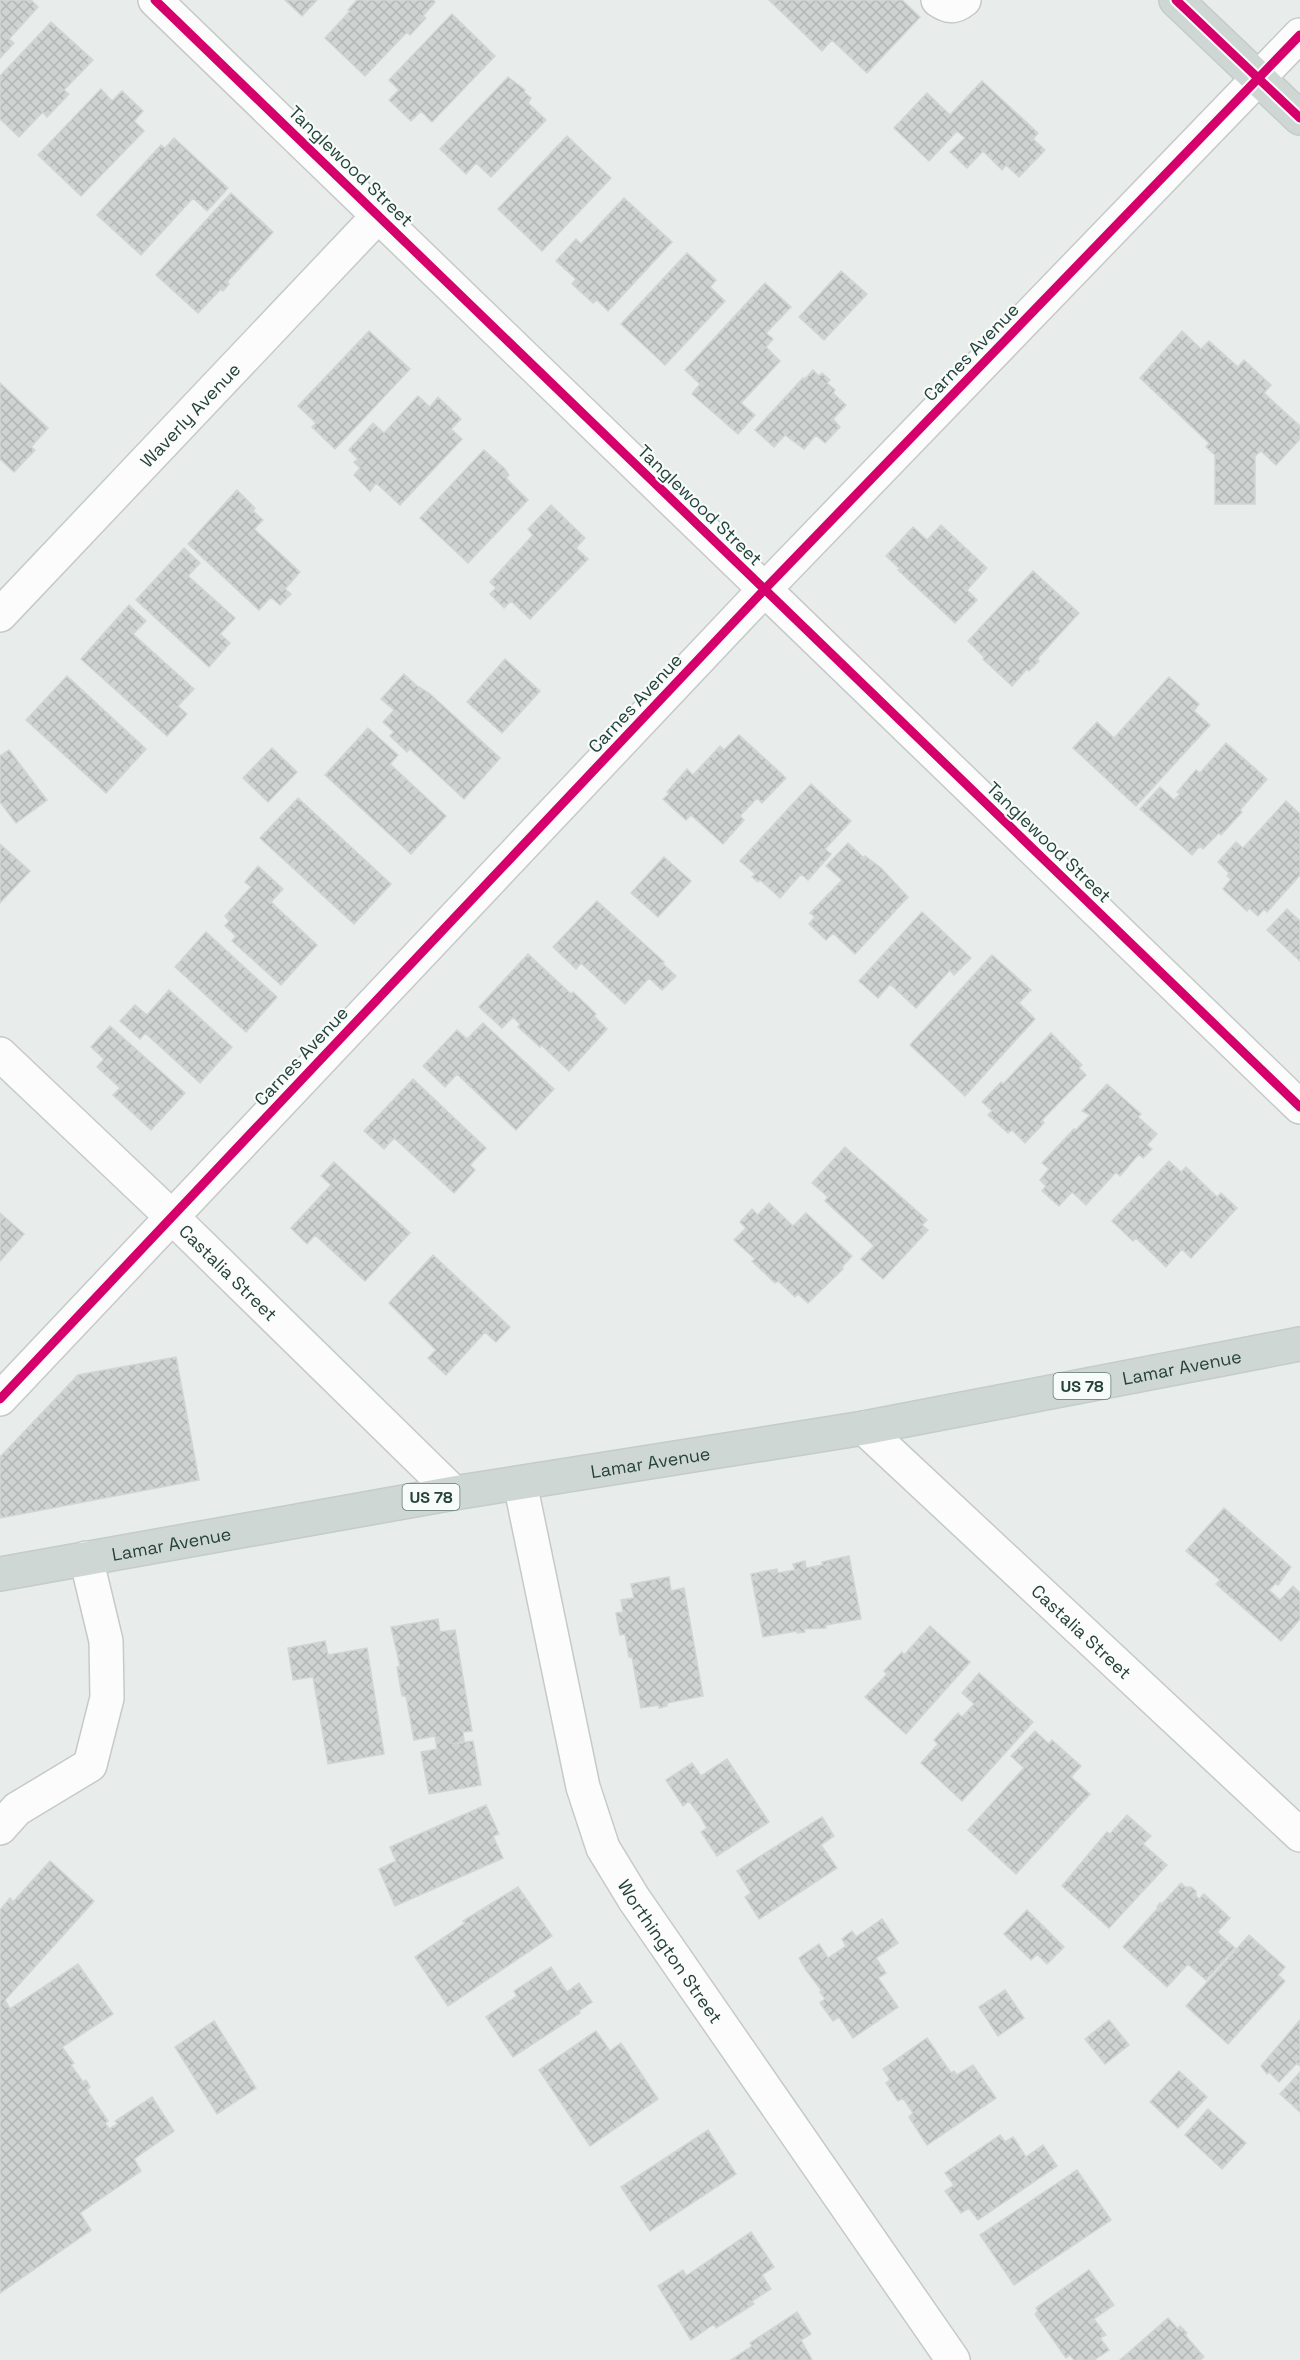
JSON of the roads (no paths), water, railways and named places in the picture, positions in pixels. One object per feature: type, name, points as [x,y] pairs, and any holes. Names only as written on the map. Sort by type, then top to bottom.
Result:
[{"type":"main road","points":[[1176,0],[1300,118]]},
{"type":"main road","name":"Lamar Avenue","points":[[0,1574],[454,1493],[864,1428],[1300,1344]]},
{"type":"street","name":"Tanglewood Street","points":[[155,0],[1300,1107]]},
{"type":"street","points":[[938,0],[947,6],[956,6],[964,0]]},
{"type":"street","name":"Carnes Avenue","points":[[0,1399],[764,590],[1300,34]]},
{"type":"street","name":"Waverly Avenue","points":[[0,615],[379,215]]},
{"type":"street","name":"Castalia Street","points":[[0,1054],[172,1217],[454,1493]]},
{"type":"street","name":"Castalia Street","points":[[864,1428],[1300,1835]]},
{"type":"street","name":"Worthington Street","points":[[520,1483],[583,1787],[603,1848],[641,1909],[953,2360]]},
{"type":"street","points":[[0,1828],[17,1809],[90,1765],[107,1698],[107,1675],[106,1641],[86,1558]]}]
